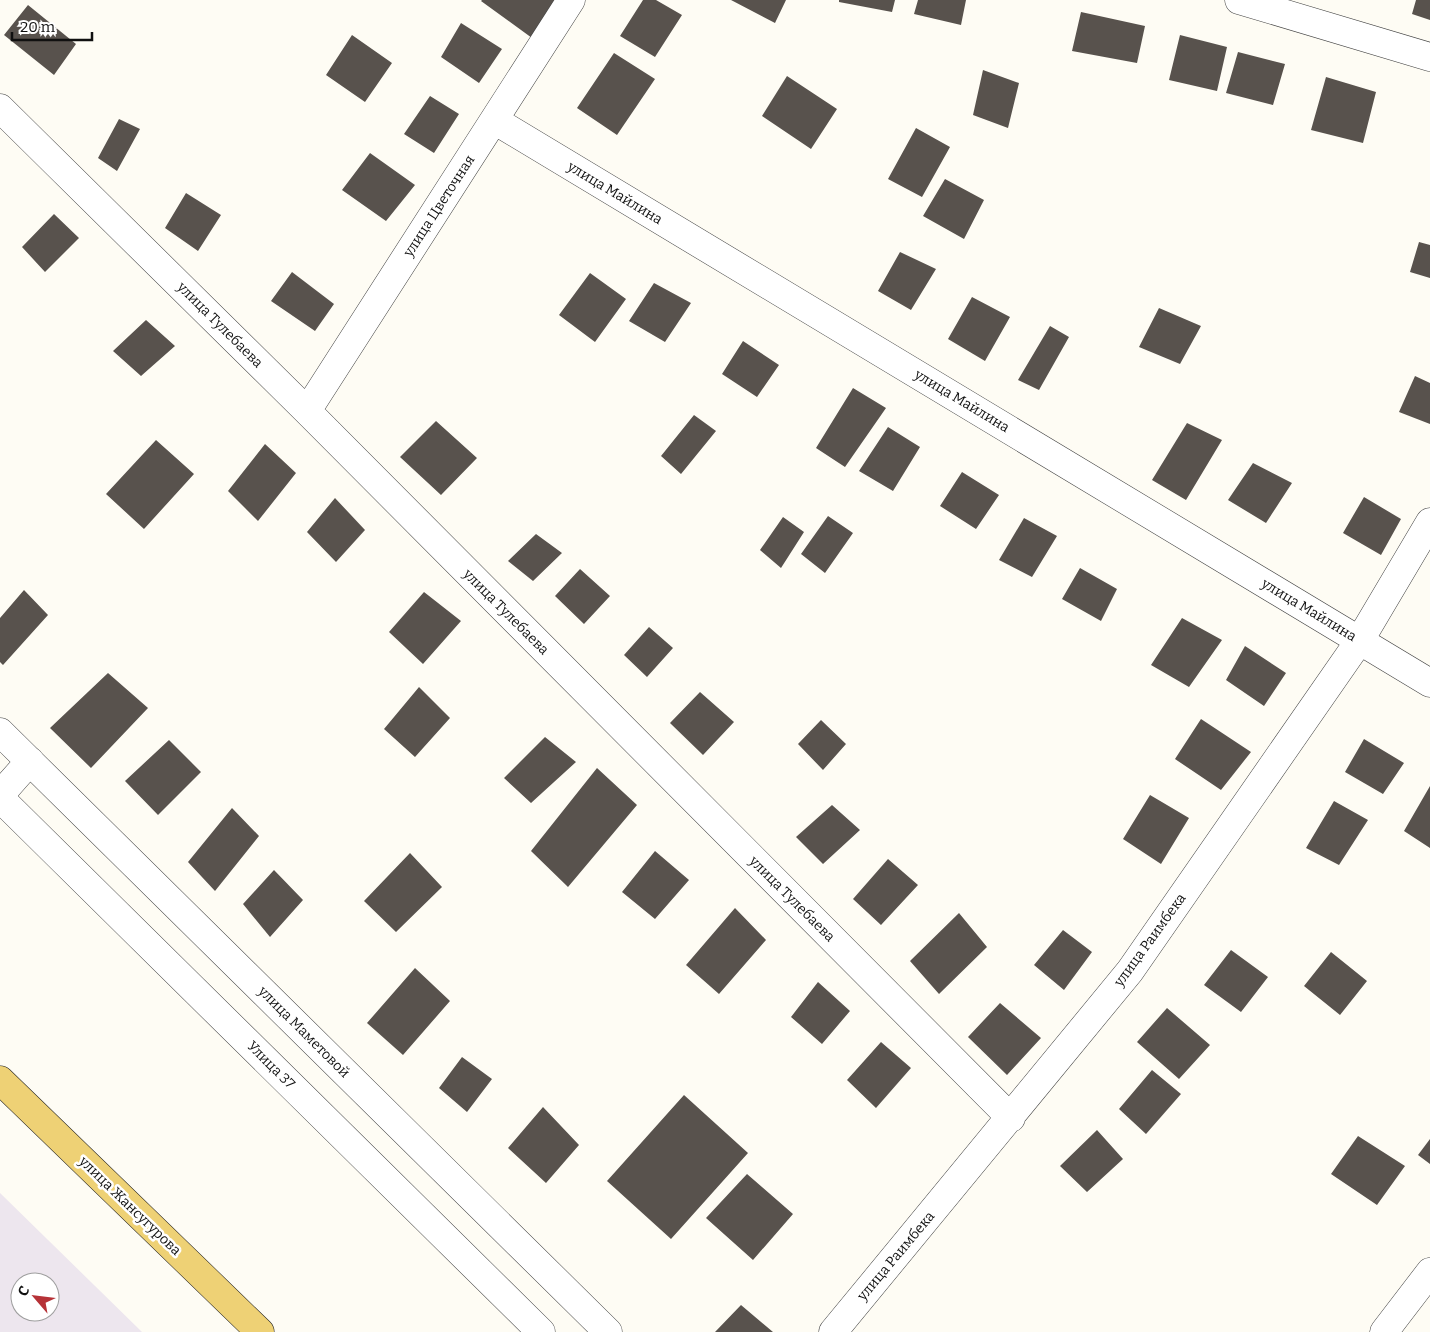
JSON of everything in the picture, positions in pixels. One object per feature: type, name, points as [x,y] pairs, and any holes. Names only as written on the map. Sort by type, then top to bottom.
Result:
[{"type":"main road","name":"улица Жансугурова","points":[[0,1080],[260,1332]]},
{"type":"street","name":"улица Цветочная","points":[[307,411],[571,0]]},
{"type":"street","points":[[1239,0],[1430,58]]},
{"type":"street","name":"улица Тулебаева","points":[[0,108],[307,411],[1011,1118]]},
{"type":"street","name":"улица Майлина","points":[[494,120],[1430,683]]},
{"type":"street","name":"улица Раимбека","points":[[833,1332],[1011,1118],[1130,970],[1360,640],[1430,522]]},
{"type":"street","name":"улица Маметовой","points":[[0,732],[608,1332]]},
{"type":"street","points":[[0,797],[30,761]]},
{"type":"street","name":"Улица 37","points":[[0,797],[541,1332]]},
{"type":"street","points":[[1384,1332],[1430,1272]]},
{"type":"shaded area","points":[[0,1193],[142,1332],[0,1332]]},
{"type":"building","points":[[482,0],[559,0],[532,38]]},
{"type":"building","points":[[643,0],[656,0],[682,15],[655,57],[620,36]]},
{"type":"building","points":[[731,0],[786,0],[775,23]]},
{"type":"building","points":[[839,0],[895,0],[892,12],[839,2]]},
{"type":"building","points":[[918,0],[966,0],[961,25],[914,14]]},
{"type":"building","points":[[1416,0],[1430,0],[1430,20],[1412,14]]},
{"type":"building","points":[[28,5],[76,44],[54,75],[4,35]]},
{"type":"building","points":[[1081,12],[1145,26],[1137,63],[1072,51]]},
{"type":"building","points":[[461,23],[502,49],[479,83],[441,57]]},
{"type":"building","points":[[352,35],[392,63],[365,102],[326,75]]},
{"type":"building","points":[[1180,35],[1227,47],[1217,91],[1169,80]]},
{"type":"building","points":[[1238,52],[1285,64],[1273,105],[1226,93]]},
{"type":"building","points":[[614,53],[655,79],[617,135],[577,108]]},
{"type":"building","points":[[983,70],[1019,83],[1008,128],[973,115]]},
{"type":"building","points":[[787,76],[837,109],[811,149],[762,116]]},
{"type":"building","points":[[1326,77],[1376,92],[1363,143],[1311,130]]},
{"type":"building","points":[[430,96],[459,114],[434,153],[404,134]]},
{"type":"building","points":[[119,119],[140,129],[117,171],[98,158]]},
{"type":"building","points":[[916,128],[950,147],[922,197],[888,179]]},
{"type":"building","points":[[370,153],[415,185],[386,221],[342,190]]},
{"type":"building","points":[[945,179],[984,200],[964,239],[923,216]]},
{"type":"building","points":[[186,193],[221,215],[198,251],[165,228]]},
{"type":"building","points":[[54,214],[79,238],[45,272],[22,247]]},
{"type":"building","points":[[1419,242],[1430,245],[1430,278],[1410,272]]},
{"type":"building","points":[[900,252],[936,269],[911,310],[878,291]]},
{"type":"building","points":[[292,272],[334,304],[315,331],[271,301]]},
{"type":"building","points":[[590,273],[626,299],[595,342],[559,315]]},
{"type":"building","points":[[654,283],[691,303],[665,342],[629,321]]},
{"type":"building","points":[[972,297],[1010,317],[985,361],[948,339]]},
{"type":"building","points":[[1159,308],[1201,326],[1180,364],[1139,347]]},
{"type":"building","points":[[146,320],[175,346],[141,376],[113,351]]},
{"type":"building","points":[[1050,326],[1069,337],[1039,390],[1018,380]]},
{"type":"building","points":[[743,341],[779,365],[757,397],[722,374]]},
{"type":"building","points":[[1415,376],[1430,383],[1430,424],[1399,412]]},
{"type":"building","points":[[853,388],[886,408],[845,467],[816,448]]},
{"type":"building","points":[[694,415],[716,431],[681,474],[661,456]]},
{"type":"building","points":[[436,421],[477,458],[441,495],[400,457]]},
{"type":"building","points":[[1187,423],[1222,440],[1186,500],[1152,480]]},
{"type":"building","points":[[888,427],[920,447],[893,491],[859,471]]},
{"type":"building","points":[[156,440],[194,474],[144,529],[106,494]]},
{"type":"building","points":[[265,444],[296,473],[258,521],[228,491]]},
{"type":"building","points":[[1253,463],[1292,483],[1266,523],[1228,500]]},
{"type":"building","points":[[962,472],[999,495],[976,529],[940,506]]},
{"type":"building","points":[[1364,497],[1401,519],[1381,555],[1343,533]]},
{"type":"building","points":[[335,498],[365,530],[336,562],[307,532]]},
{"type":"building","points":[[828,516],[853,533],[825,573],[801,554]]},
{"type":"building","points":[[783,517],[804,532],[781,568],[760,550]]},
{"type":"building","points":[[1024,518],[1057,536],[1032,577],[999,560]]},
{"type":"building","points":[[536,534],[562,553],[533,581],[508,561]]},
{"type":"building","points":[[1080,568],[1117,589],[1101,621],[1062,599]]},
{"type":"building","points":[[580,569],[610,596],[584,624],[555,596]]},
{"type":"building","points":[[24,590],[48,615],[3,665],[0,662],[0,618]]},
{"type":"building","points":[[424,592],[461,621],[423,664],[389,632]]},
{"type":"building","points":[[1182,618],[1222,640],[1189,687],[1151,665]]},
{"type":"building","points":[[649,627],[673,648],[647,677],[624,655]]},
{"type":"building","points":[[1245,646],[1286,673],[1264,706],[1226,680]]},
{"type":"building","points":[[108,673],[148,708],[91,768],[50,728]]},
{"type":"building","points":[[419,687],[450,718],[415,757],[384,729]]},
{"type":"building","points":[[700,692],[734,722],[703,755],[670,723]]},
{"type":"building","points":[[1201,719],[1251,752],[1221,790],[1175,759]]},
{"type":"building","points":[[821,720],[846,744],[823,770],[798,744]]},
{"type":"building","points":[[545,737],[576,762],[531,803],[504,778]]},
{"type":"building","points":[[1364,739],[1404,763],[1383,794],[1345,772]]},
{"type":"building","points":[[169,740],[201,772],[158,815],[125,781]]},
{"type":"building","points":[[597,768],[637,805],[568,887],[531,851]]},
{"type":"building","points":[[1430,786],[1430,848],[1404,831]]},
{"type":"building","points":[[1150,795],[1189,818],[1161,864],[1123,839]]},
{"type":"building","points":[[1334,801],[1368,820],[1339,865],[1306,848]]},
{"type":"building","points":[[832,805],[860,830],[823,864],[796,837]]},
{"type":"building","points":[[232,808],[259,836],[215,891],[188,862]]},
{"type":"building","points":[[655,851],[689,880],[655,919],[622,892]]},
{"type":"building","points":[[410,853],[442,887],[396,932],[364,901]]},
{"type":"building","points":[[888,859],[918,885],[881,925],[853,899]]},
{"type":"building","points":[[274,870],[303,900],[270,937],[243,904]]},
{"type":"building","points":[[735,908],[766,940],[719,994],[686,965]]},
{"type":"building","points":[[959,913],[987,947],[939,994],[910,961]]},
{"type":"building","points":[[1063,930],[1092,952],[1064,990],[1034,965]]},
{"type":"building","points":[[1231,950],[1268,977],[1241,1012],[1204,985]]},
{"type":"building","points":[[1331,952],[1367,981],[1340,1015],[1304,986]]},
{"type":"building","points":[[415,968],[450,1001],[403,1055],[367,1023]]},
{"type":"building","points":[[818,982],[850,1011],[822,1044],[791,1017]]},
{"type":"building","points":[[1000,1003],[1041,1038],[1007,1075],[968,1037]]},
{"type":"building","points":[[1167,1008],[1210,1045],[1179,1079],[1137,1042]]},
{"type":"building","points":[[881,1042],[911,1068],[876,1108],[847,1080]]},
{"type":"building","points":[[462,1057],[492,1079],[467,1112],[439,1088]]},
{"type":"building","points":[[1152,1070],[1181,1094],[1146,1134],[1119,1109]]},
{"type":"building","points":[[684,1095],[748,1153],[671,1239],[607,1181]]},
{"type":"building","points":[[543,1107],[579,1145],[546,1183],[508,1148]]},
{"type":"building","points":[[1097,1130],[1123,1159],[1087,1192],[1060,1166]]},
{"type":"building","points":[[1358,1136],[1405,1166],[1377,1205],[1331,1174]]},
{"type":"building","points":[[1430,1139],[1430,1164],[1418,1155]]},
{"type":"building","points":[[747,1174],[793,1214],[753,1260],[706,1218]]},
{"type":"building","points":[[741,1305],[773,1332],[715,1332]]}]
